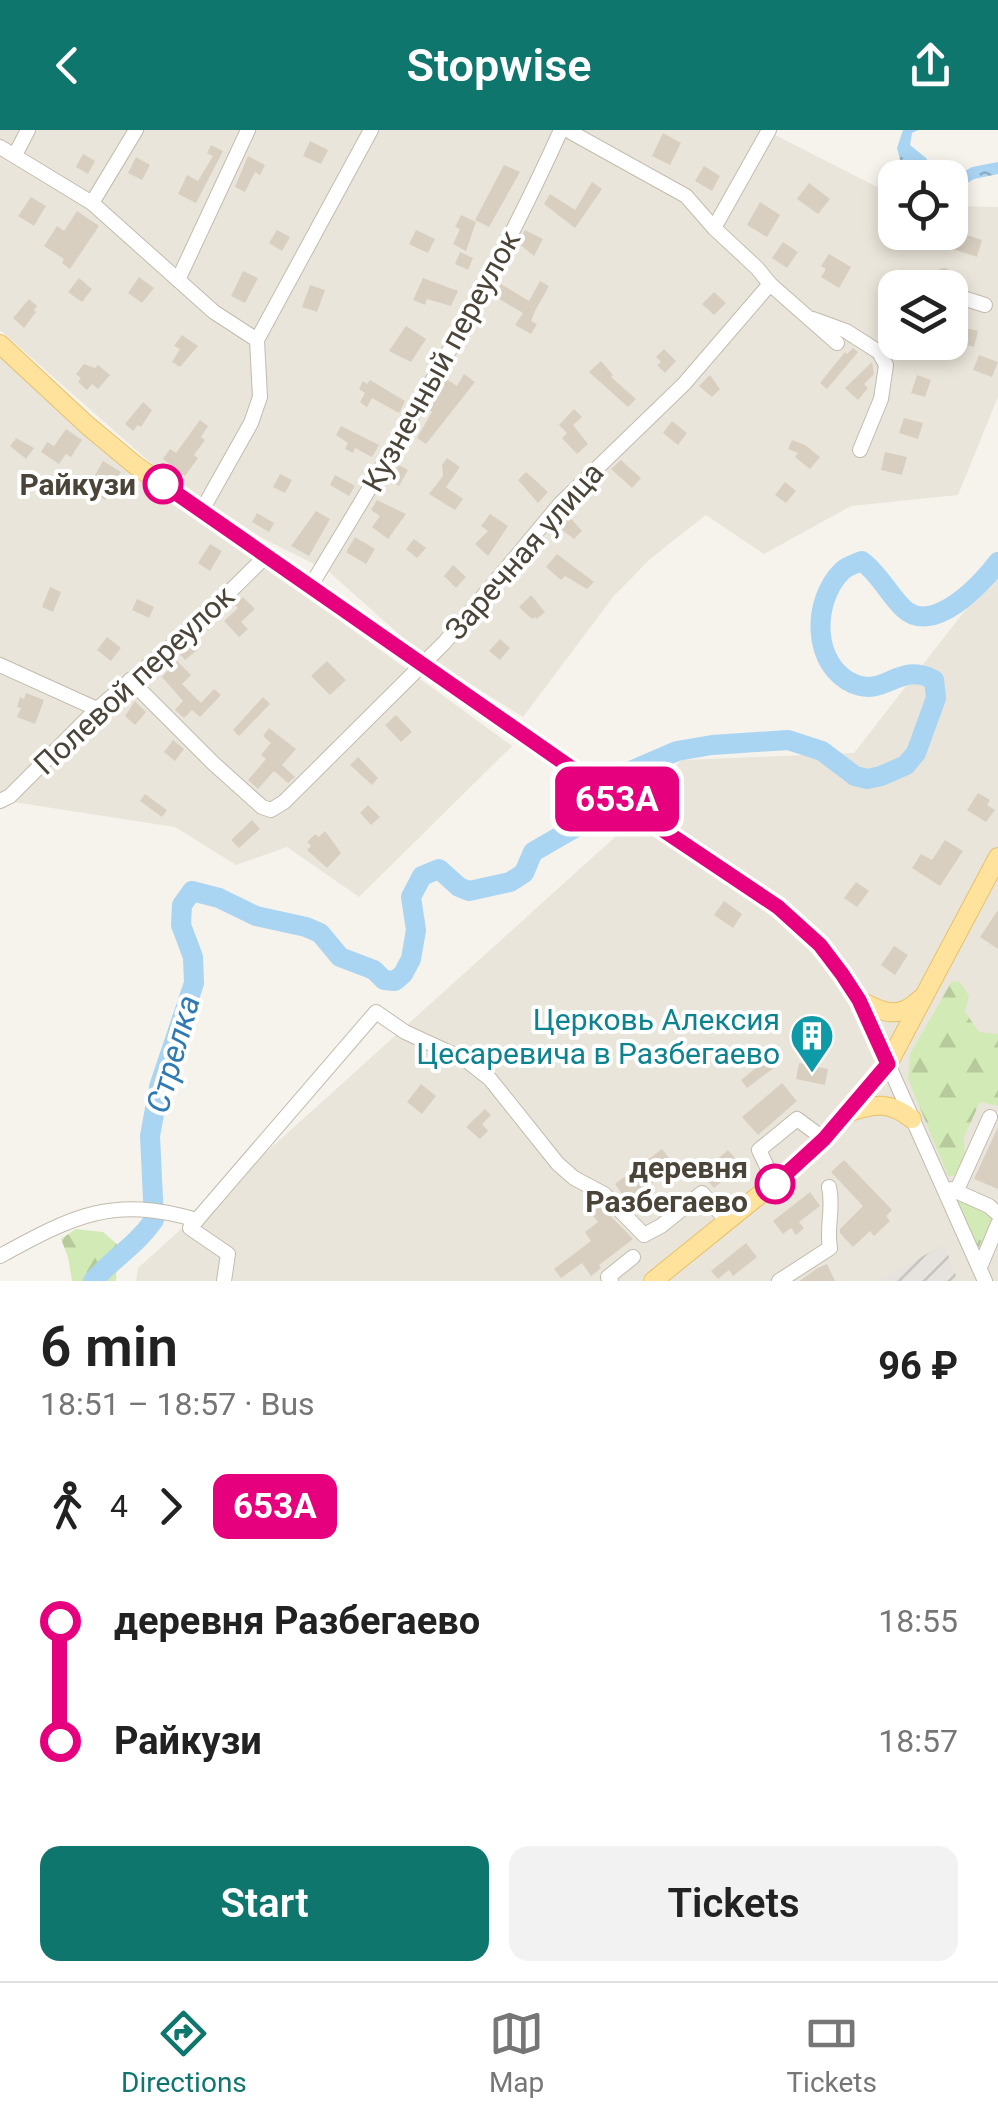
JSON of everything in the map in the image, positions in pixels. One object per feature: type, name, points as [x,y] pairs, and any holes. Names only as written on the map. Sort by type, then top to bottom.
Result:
[{"type":"main road","points":[[0,344],[87,426],[201,512],[787,914],[830,958],[859,1000],[888,1064]]},
{"type":"main road","points":[[653,1281],[774,1184],[849,1112],[888,1064],[998,858]]},
{"type":"main road","points":[[859,1000],[892,1014],[913,1006],[924,995]]},
{"type":"main road","points":[[849,1112],[884,1104],[895,1106],[912,1119]]},
{"type":"street","points":[[15,155],[28,130]]},
{"type":"street","points":[[92,202],[136,130]]},
{"type":"street","points":[[178,280],[248,130]]},
{"type":"street","points":[[201,512],[252,424],[260,397],[257,340],[372,130]]},
{"type":"street","points":[[564,130],[686,196],[771,286],[837,344]]},
{"type":"street","name":"Кузнечный переулок","points":[[310,587],[383,468],[524,212],[564,130]]},
{"type":"street","points":[[712,226],[769,130]]},
{"type":"street","points":[[0,146],[92,202],[214,312],[257,340]]},
{"type":"street","name":"Заречная улица","points":[[130,680],[213,763],[262,807],[271,810],[284,802],[445,642],[560,504],[684,384],[771,286]]},
{"type":"street","points":[[968,300],[985,305]]},
{"type":"street","points":[[808,318],[846,331],[878,355]]},
{"type":"street","points":[[860,450],[885,383],[883,360]]},
{"type":"street","name":"Полевой переулок","points":[[0,802],[97,709],[197,624],[266,556]]},
{"type":"street","points":[[0,665],[97,709]]},
{"type":"street","points":[[224,1281],[228,1254],[190,1228],[376,1012],[405,1032],[466,1060],[490,1079],[558,1164],[604,1194],[644,1234],[662,1226],[702,1193],[728,1222]]},
{"type":"street","points":[[888,1064],[949,1188],[983,1274]]},
{"type":"street","points":[[949,1188],[990,1116]]},
{"type":"street","points":[[774,1184],[759,1150],[797,1119],[824,1139]]},
{"type":"street","points":[[779,1281],[830,1248],[827,1231],[833,1204],[829,1187]]},
{"type":"street","points":[[949,1188],[998,1214]]},
{"type":"street","points":[[0,1256],[74,1219],[109,1210],[146,1208],[197,1220]]},
{"type":"street","points":[[983,1274],[998,1224]]},
{"type":"street","points":[[611,1281],[608,1277],[632,1258]]},
{"type":"shaded area","points":[[0,130],[775,130],[773,134],[878,187],[878,250],[968,250],[968,206],[998,207],[998,397],[958,495],[851,506],[764,554],[706,515],[650,559],[613,597],[523,717],[418,651],[328,571],[262,538],[160,471],[0,330]]},
{"type":"shaded area","points":[[0,356],[96,442],[512,746],[359,897],[287,847],[236,865],[175,827],[0,800]]},
{"type":"shaded area","points":[[998,568],[998,1281],[136,1281],[138,1268],[624,829],[681,760],[854,753]]},
{"type":"shaded area","points":[[944,1244],[958,1281],[880,1281]]},
{"type":"green space","points":[[952,981],[960,982],[969,996],[965,1012],[979,1032],[998,1034],[998,1106],[980,1102],[964,1137],[965,1160],[954,1176],[948,1176],[908,1079],[910,1054]]},
{"type":"green space","points":[[958,1200],[995,1221],[987,1242],[980,1248],[964,1226]]},
{"type":"green space","points":[[76,1229],[103,1232],[118,1245],[116,1281],[72,1281],[61,1239]]},
{"type":"water","points":[[903,130],[918,130],[912,133],[910,145],[927,160],[900,160],[897,148]]},
{"type":"water","points":[[998,162],[998,174],[968,182],[968,169]]},
{"type":"building","points":[[663,133],[681,143],[670,165],[652,156]]},
{"type":"building","points":[[310,141],[328,150],[321,164],[303,156]]},
{"type":"building","points":[[211,145],[223,151],[196,203],[178,194],[187,175],[198,181],[213,156],[207,153]]},
{"type":"building","points":[[83,154],[95,161],[88,174],[76,167]]},
{"type":"building","points":[[248,156],[265,165],[260,175],[255,172],[245,192],[235,187]]},
{"type":"building","points":[[136,157],[150,165],[142,180],[128,173]]},
{"type":"building","points":[[504,165],[520,172],[489,227],[475,220]]},
{"type":"building","points":[[704,166],[720,176],[712,191],[695,181]]},
{"type":"building","points":[[592,182],[602,189],[575,228],[544,204],[550,194],[575,210]]},
{"type":"building","points":[[809,183],[830,199],[818,214],[797,199]]},
{"type":"building","points":[[31,197],[46,206],[34,226],[18,216]]},
{"type":"building","points":[[760,202],[780,215],[767,237],[747,225]]},
{"type":"building","points":[[77,211],[99,226],[70,269],[62,263],[64,259],[44,246],[57,226],[64,231]]},
{"type":"building","points":[[461,215],[476,222],[466,251],[453,244]]},
{"type":"building","points":[[277,230],[290,237],[282,251],[269,243]]},
{"type":"building","points":[[416,230],[435,239],[428,253],[409,244]]},
{"type":"building","points":[[525,230],[543,239],[534,256],[518,243]]},
{"type":"building","points":[[968,235],[982,240],[977,257],[956,250],[968,250]]},
{"type":"building","points":[[783,242],[798,252],[787,268],[772,258]]},
{"type":"building","points":[[460,252],[473,258],[468,270],[455,264]]},
{"type":"building","points":[[829,254],[851,267],[839,288],[821,277],[826,269],[821,266]]},
{"type":"building","points":[[243,271],[258,278],[245,303],[231,296]]},
{"type":"building","points":[[139,277],[154,288],[142,303],[128,293]]},
{"type":"building","points":[[79,278],[92,289],[82,302],[68,292]]},
{"type":"building","points":[[423,278],[458,291],[451,306],[427,299],[425,305],[413,300]]},
{"type":"building","points":[[540,281],[549,286],[531,321],[537,324],[531,334],[515,325],[523,313],[494,296],[501,284],[529,301]]},
{"type":"building","points":[[310,285],[325,290],[317,312],[302,307]]},
{"type":"building","points":[[714,292],[726,303],[714,315],[702,304]]},
{"type":"building","points":[[29,299],[37,306],[36,312],[24,328],[13,318]]},
{"type":"building","points":[[406,326],[426,339],[411,362],[389,351]]},
{"type":"building","points":[[968,329],[978,331],[974,347],[968,346]]},
{"type":"building","points":[[182,335],[198,346],[180,367],[172,362],[180,349],[174,346]]},
{"type":"building","points":[[853,348],[858,352],[827,389],[820,383],[845,352]]},
{"type":"building","points":[[664,349],[676,361],[665,373],[657,365],[661,362],[656,357]]},
{"type":"building","points":[[979,355],[998,362],[992,377],[973,370]]},
{"type":"building","points":[[601,361],[611,377],[636,399],[628,407],[589,372]]},
{"type":"building","points":[[872,362],[874,374],[864,384],[868,388],[858,400],[845,388]]},
{"type":"building","points":[[84,364],[95,368],[98,365],[110,375],[98,389],[92,384],[87,390],[78,382],[81,378],[76,374]]},
{"type":"building","points":[[464,374],[475,382],[426,444],[417,438],[432,412],[428,409],[446,379],[457,386]]},
{"type":"building","points":[[710,375],[720,389],[712,397],[699,386]]},
{"type":"building","points":[[917,375],[931,380],[925,397],[911,393]]},
{"type":"building","points":[[370,380],[405,401],[399,413],[372,398],[367,407],[360,402],[365,393],[359,389],[363,381],[367,384]]},
{"type":"building","points":[[143,402],[152,410],[141,427],[138,425],[133,431],[125,424]]},
{"type":"building","points":[[574,409],[582,417],[573,425],[588,444],[577,454],[562,438],[567,433],[559,425]]},
{"type":"building","points":[[904,418],[923,423],[918,439],[899,433]]},
{"type":"building","points":[[200,420],[208,426],[201,437],[205,440],[185,476],[163,459],[170,449],[176,453]]},
{"type":"building","points":[[672,421],[687,433],[678,445],[663,433]]},
{"type":"building","points":[[341,426],[379,445],[372,457],[355,448],[353,453],[345,449],[348,443],[336,435]]},
{"type":"building","points":[[66,429],[82,440],[71,457],[66,454],[59,464],[41,452],[47,442],[54,446]]},
{"type":"building","points":[[16,438],[34,448],[26,459],[10,446]]},
{"type":"building","points":[[792,440],[820,457],[810,469],[795,457],[798,453],[788,449]]},
{"type":"building","points":[[885,452],[907,457],[902,475],[881,470]]},
{"type":"building","points":[[447,458],[460,467],[446,487],[463,499],[455,510],[429,494],[443,476],[442,465]]},
{"type":"building","points":[[621,460],[641,478],[632,488],[611,469]]},
{"type":"building","points":[[103,461],[121,472],[105,500],[87,489]]},
{"type":"building","points":[[399,465],[408,470],[399,486],[388,479]]},
{"type":"building","points":[[526,472],[548,492],[538,503],[518,480]]},
{"type":"building","points":[[280,474],[292,480],[285,493],[273,487]]},
{"type":"building","points":[[335,475],[355,486],[349,496],[330,485]]},
{"type":"building","points":[[785,482],[796,491],[786,503],[775,495]]},
{"type":"building","points":[[377,500],[406,514],[388,539],[372,527],[380,516],[371,510]]},
{"type":"building","points":[[316,511],[330,519],[309,556],[291,546]]},
{"type":"building","points":[[257,513],[274,523],[269,532],[252,522]]},
{"type":"building","points":[[490,514],[508,526],[488,556],[475,544],[488,531],[481,526]]},
{"type":"building","points":[[567,514],[582,531],[574,539],[557,526]]},
{"type":"building","points":[[355,537],[375,549],[366,564],[346,552]]},
{"type":"building","points":[[414,539],[426,548],[417,558],[406,549]]},
{"type":"building","points":[[210,544],[222,551],[210,571],[198,563]]},
{"type":"building","points":[[557,554],[594,582],[587,589],[565,576],[561,580],[546,567]]},
{"type":"building","points":[[453,565],[466,577],[456,588],[444,576]]},
{"type":"building","points":[[50,587],[61,592],[53,612],[42,607]]},
{"type":"building","points":[[531,595],[545,612],[537,619],[519,607]]},
{"type":"building","points":[[243,597],[255,609],[241,622],[248,629],[239,637],[224,621]]},
{"type":"building","points":[[137,599],[154,607],[149,618],[132,610]]},
{"type":"building","points":[[107,637],[121,648],[111,661],[97,650]]},
{"type":"building","points":[[500,639],[510,648],[500,660],[489,651]]},
{"type":"building","points":[[195,640],[201,647],[185,660],[179,653]]},
{"type":"building","points":[[177,661],[191,675],[182,684],[201,703],[214,689],[221,695],[200,717],[192,710],[184,718],[175,710],[183,701],[162,677]]},
{"type":"building","points":[[327,661],[346,680],[330,695],[311,676]]},
{"type":"building","points":[[26,693],[44,700],[35,724],[17,717],[20,697],[24,699]]},
{"type":"building","points":[[263,697],[270,704],[239,736],[233,730]]},
{"type":"building","points":[[135,701],[146,712],[135,725],[125,716]]},
{"type":"building","points":[[396,715],[412,732],[401,742],[385,725]]},
{"type":"building","points":[[269,728],[296,749],[282,765],[295,777],[288,783],[274,771],[258,789],[248,780],[266,759],[261,755],[271,743],[263,736]]},
{"type":"building","points":[[173,740],[184,749],[175,761],[164,752]]},
{"type":"building","points":[[358,757],[378,778],[372,785],[350,765]]},
{"type":"building","points":[[978,793],[990,800],[987,805],[995,810],[986,822],[967,810]]},
{"type":"building","points":[[145,794],[167,810],[162,817],[140,801]]},
{"type":"building","points":[[368,805],[380,817],[371,825],[360,813]]},
{"type":"building","points":[[252,820],[260,829],[239,848],[231,840]]},
{"type":"building","points":[[325,831],[341,853],[327,868],[307,850],[311,846],[307,842]]},
{"type":"building","points":[[945,840],[963,851],[940,886],[912,868],[921,854],[932,860]]},
{"type":"building","points":[[856,882],[869,891],[857,907],[844,898]]},
{"type":"building","points":[[724,901],[742,914],[733,928],[714,915]]},
{"type":"building","points":[[998,910],[998,949],[980,937]]},
{"type":"building","points":[[894,946],[908,955],[895,975],[881,965]]},
{"type":"building","points":[[772,1055],[779,1064],[747,1088],[741,1080]]},
{"type":"building","name":"Церковь Алексия Цесаревича в Разбегаево","points":[[799,1063],[828,1069],[825,1085],[796,1079]]},
{"type":"building","points":[[782,1083],[797,1101],[758,1135],[742,1117]]},
{"type":"building","points":[[421,1084],[436,1096],[422,1114],[407,1102]]},
{"type":"building","points":[[485,1109],[491,1115],[482,1124],[488,1131],[480,1139],[466,1127]]},
{"type":"building","points":[[998,1127],[998,1189],[974,1179]]},
{"type":"building","points":[[662,1149],[675,1166],[628,1202],[615,1184]]},
{"type":"building","points":[[728,1150],[741,1165],[714,1188],[701,1173]]},
{"type":"building","points":[[844,1160],[892,1210],[886,1216],[890,1221],[874,1236],[870,1231],[853,1247],[840,1229],[863,1206],[831,1172]]},
{"type":"building","points":[[810,1192],[820,1206],[799,1222],[804,1228],[796,1235],[791,1228],[783,1234],[773,1221]]},
{"type":"building","points":[[599,1204],[633,1239],[591,1276],[582,1263],[561,1278],[554,1269],[591,1241],[585,1232],[598,1222],[589,1211]]},
{"type":"building","points":[[746,1243],[757,1257],[733,1276],[729,1270],[718,1279],[711,1271]]},
{"type":"building","points":[[827,1264],[835,1281],[799,1281],[818,1268]]},
{"type":"waterway","name":"Стрелка","points":[[93,1281],[154,1220],[150,1136],[159,1087],[194,983],[193,957],[181,925],[182,905],[192,891],[219,898],[256,916],[320,933],[340,957],[374,970],[384,980],[395,981],[411,959],[416,930],[411,897],[422,876],[439,869],[469,891],[510,882],[524,873],[533,852],[590,819],[626,773],[677,751],[788,740],[822,751],[855,776],[867,779],[906,765],[916,753],[936,698],[934,680],[911,674],[865,687],[840,675],[823,648],[821,615],[825,599],[842,571],[862,561],[903,608],[915,615],[928,616],[942,612],[969,594],[998,562]]},
{"type":"bus line","name":"653А","points":[[163,484],[590,781],[750,887],[820,945],[859,1000],[888,1064],[824,1139],[775,1184]]},
{"type":"place","name":"Райкузи","points":[[163,484]]},
{"type":"place","name":"Церковь Алексия Цесаревича в Разбегаево","points":[[812,1074]]},
{"type":"place","name":"деревня Разбегаево","points":[[775,1184]]}]
